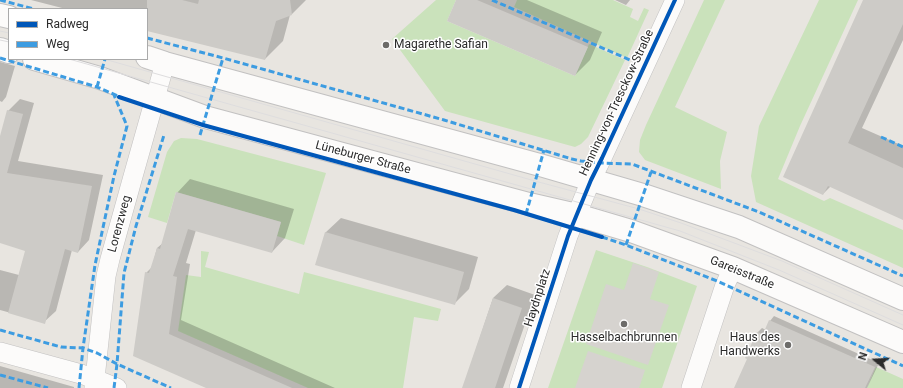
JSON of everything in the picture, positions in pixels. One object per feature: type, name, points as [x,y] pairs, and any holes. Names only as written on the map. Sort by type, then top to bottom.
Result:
[{"type":"main road","name":"Lüneburger Straße","points":[[37,60],[100,78],[205,117],[529,204],[577,215]]},
{"type":"main road","points":[[156,60],[540,165],[643,195],[739,227],[903,299]]},
{"type":"main road","name":"Gareisstraße","points":[[577,215],[631,231],[733,268],[903,342]]},
{"type":"street","name":"Henning-von-Tresckow-Straße","points":[[577,215],[591,180],[675,0]]},
{"type":"street","name":"Lorenzweg","points":[[94,383],[108,270],[155,98],[156,60]]},
{"type":"street","name":"Haydnplatz","points":[[519,388],[568,236],[577,215]]},
{"type":"street","points":[[691,388],[733,268]]},
{"type":"street","points":[[0,352],[94,383],[117,388]]},
{"type":"green space","points":[[436,0],[456,0],[447,21],[575,76],[589,44],[625,60],[588,137],[581,144],[575,147],[445,111],[392,39]]},
{"type":"green space","points":[[517,0],[613,0],[633,9],[630,17],[638,21],[644,8],[649,10],[627,58],[514,7]]},
{"type":"green space","points":[[704,0],[725,0],[675,107],[727,132],[720,161],[721,189],[645,160],[639,152],[640,140],[646,125]]},
{"type":"green space","points":[[819,0],[858,0],[800,126],[778,179],[824,201],[830,198],[903,230],[903,268],[756,202],[751,176],[759,126]]},
{"type":"green space","points":[[181,138],[197,139],[326,173],[304,245],[277,236],[281,222],[176,192],[167,223],[148,217],[167,152],[174,141]]},
{"type":"green space","points":[[596,250],[697,286],[662,388],[548,388]]},
{"type":"green space","points":[[201,251],[209,252],[205,267],[299,294],[304,272],[441,309],[438,321],[414,317],[403,388],[308,388],[178,331],[186,275],[201,277]]},
{"type":"green space","points":[[876,367],[903,379],[903,388],[867,388]]},
{"type":"shaded area","points":[[633,263],[659,272],[650,299],[669,305],[648,365],[586,344],[606,284],[624,290]]},
{"type":"shaded area","points":[[588,351],[645,370],[639,388],[575,388]]},
{"type":"building","points":[[147,0],[182,0],[198,4],[199,0],[290,0],[292,15],[276,21],[265,60],[148,31]]},
{"type":"building","points":[[456,0],[477,0],[588,47],[575,76],[447,21]]},
{"type":"building","points":[[863,0],[903,0],[903,24],[848,143],[903,168],[903,220],[828,186],[823,195],[783,177]]},
{"type":"building","points":[[7,110],[23,114],[7,173],[92,186],[78,253],[65,249],[45,324],[8,313],[25,251],[0,243],[0,136]]},
{"type":"building","points":[[176,192],[281,222],[272,253],[188,229],[173,276],[177,277],[169,334],[292,388],[206,388],[133,356],[145,272],[149,273],[157,248],[160,249]]},
{"type":"building","points":[[325,232],[464,272],[455,305],[315,265]]},
{"type":"building","points":[[493,298],[522,308],[495,388],[462,388]]},
{"type":"building","name":"Haus des Handwerks","points":[[769,320],[875,367],[865,388],[734,388],[747,359],[745,358],[757,332],[763,334]]},
{"type":"tram line","points":[[0,31],[8,33]]},
{"type":"tram line","points":[[0,40],[8,42]]},
{"type":"tram line","points":[[73,60],[680,231],[779,270],[903,325]]},
{"type":"tram line","points":[[108,60],[639,209],[782,261],[903,315]]},
{"type":"marked path","points":[[0,0],[30,8]]},
{"type":"marked path","points":[[492,0],[630,60]]},
{"type":"marked path","points":[[148,38],[444,120],[572,159],[600,163],[632,164],[759,212],[903,276]]},
{"type":"marked path","points":[[0,58],[97,87],[118,96]]},
{"type":"marked path","points":[[200,135],[223,58]]},
{"type":"marked path","points":[[97,87],[105,60]]},
{"type":"marked path","points":[[79,388],[95,265],[114,176],[127,126],[114,95]]},
{"type":"marked path","points":[[114,388],[124,273],[136,226],[164,135]]},
{"type":"marked path","points":[[881,137],[903,147]]},
{"type":"marked path","points":[[526,214],[544,150]]},
{"type":"marked path","points":[[626,245],[651,172]]},
{"type":"marked path","points":[[602,237],[717,281],[903,366]]},
{"type":"marked path","points":[[0,330],[61,347],[83,348],[97,353],[117,364],[171,388]]},
{"type":"marked path","points":[[0,375],[48,388]]},
{"type":"cycle path","points":[[519,388],[568,236],[591,180],[675,0]]},
{"type":"cycle path","points":[[119,97],[203,125],[514,210],[602,237]]},
{"type":"place","name":"Magarethe Safian","points":[[386,45]]},
{"type":"place","name":"Hasselbachbrunnen","points":[[624,324]]},
{"type":"place","name":"Haus des Handwerks","points":[[788,345]]}]
